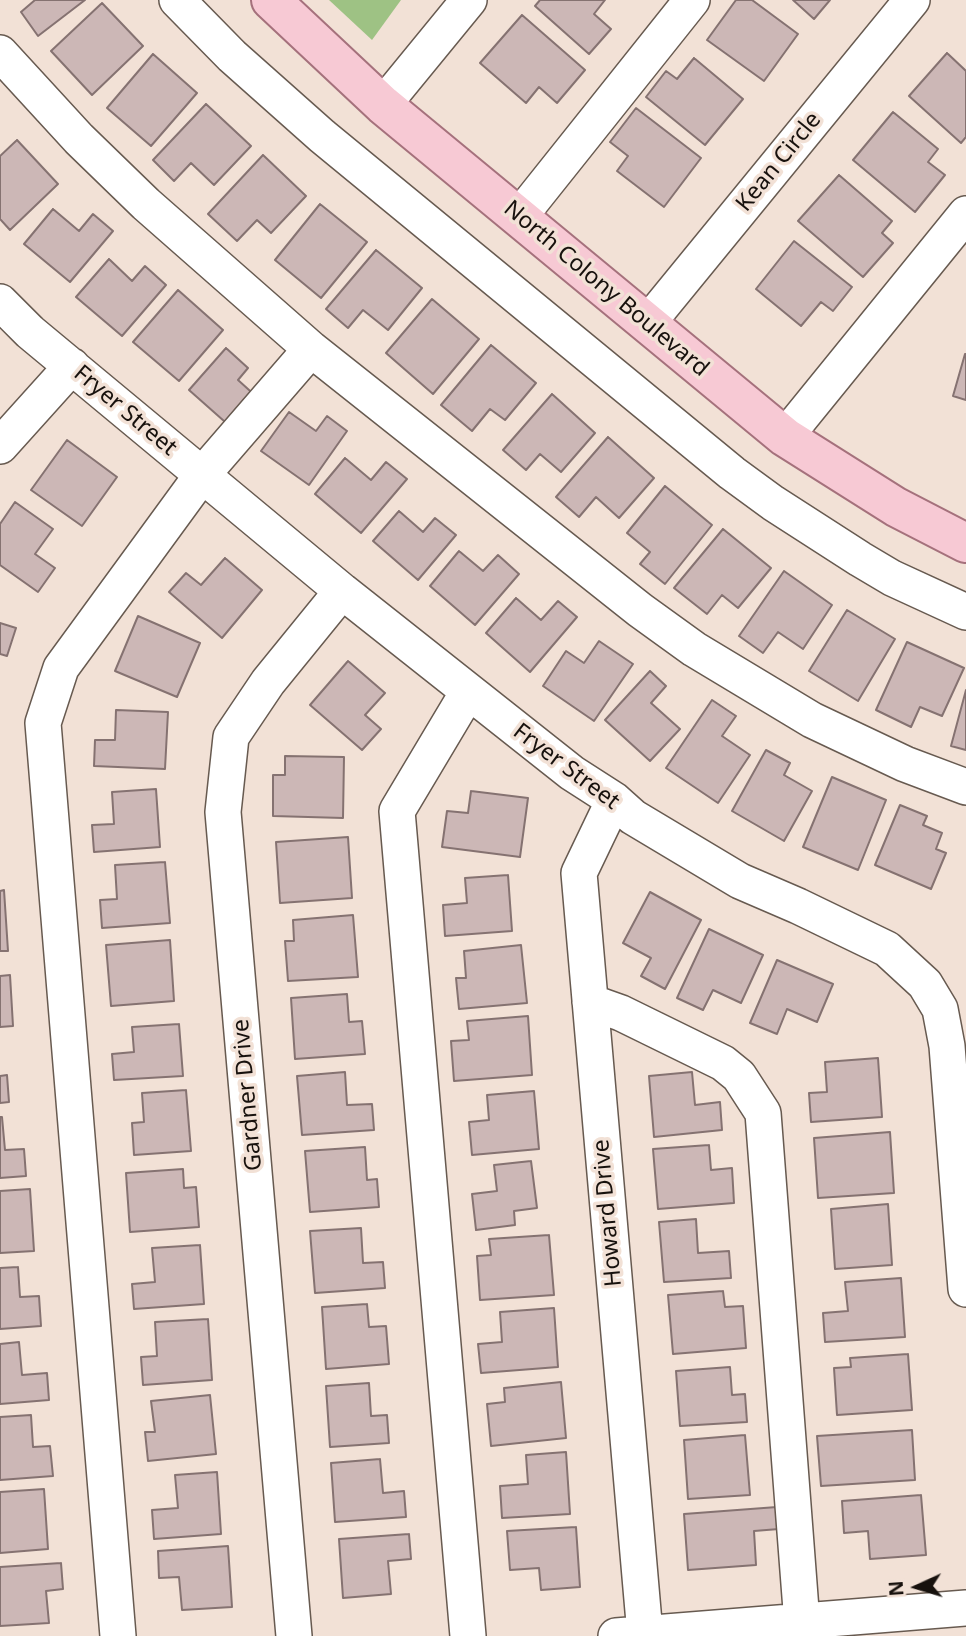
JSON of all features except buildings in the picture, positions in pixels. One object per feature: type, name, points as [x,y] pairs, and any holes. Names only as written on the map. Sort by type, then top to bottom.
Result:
[{"type":"main road","name":"North Colony Boulevard","points":[[271,0],[383,105],[785,437],[896,507],[966,543]]},
{"type":"street","points":[[177,0],[232,56],[322,136],[732,473],[860,559],[915,589],[966,612]]},
{"type":"street","points":[[383,105],[469,0]]},
{"type":"street","points":[[519,217],[692,0]]},
{"type":"street","name":"Kean Circle","points":[[647,324],[912,0]]},
{"type":"street","points":[[0,53],[79,139],[146,204],[311,349],[629,601],[694,649],[811,720],[905,764],[966,787]]},
{"type":"street","points":[[785,437],[966,214]]},
{"type":"street","name":"Fryer Street","points":[[0,302],[30,332],[342,590],[572,773],[614,800],[633,817],[740,881],[887,949],[925,984],[940,1009],[947,1046],[966,1289]]},
{"type":"street","points":[[118,1636],[43,723],[61,668],[202,474],[311,349]]},
{"type":"street","points":[[0,446],[72,366]]},
{"type":"street","name":"Gardner Drive","points":[[294,1636],[223,812],[231,737],[268,682],[342,590]]},
{"type":"street","points":[[468,692],[397,811],[468,1636]]},
{"type":"street","name":"Howard Drive","points":[[614,800],[579,873],[590,1002],[631,1635]]},
{"type":"street","points":[[590,1002],[621,1013],[723,1063],[738,1076],[762,1113],[802,1629]]},
{"type":"street","points":[[631,1635],[802,1629],[966,1608]]},
{"type":"green space","points":[[329,0],[401,0],[372,40]]}]
